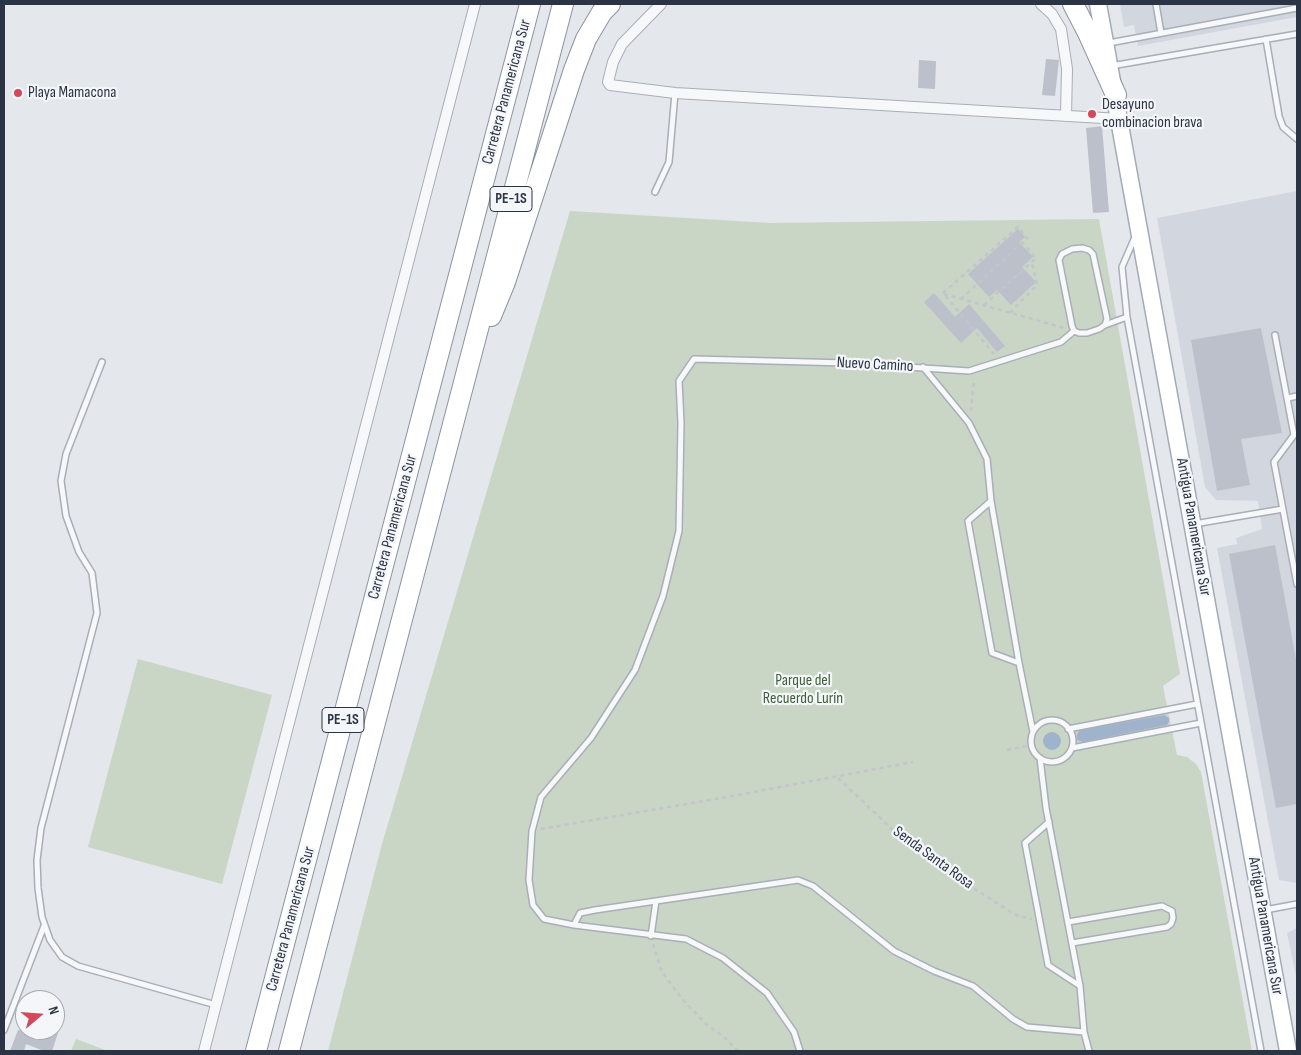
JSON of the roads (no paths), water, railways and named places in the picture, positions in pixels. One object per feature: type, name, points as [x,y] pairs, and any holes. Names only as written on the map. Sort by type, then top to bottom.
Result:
[{"type":"highway","name":"Carretera Panamericana Sur","points":[[256,1051],[530,4]]},
{"type":"highway","name":"Carretera Panamericana Sur","points":[[289,1051],[459,394],[563,4]]},
{"type":"highway","points":[[459,394],[505,282],[577,62],[586,39],[602,12],[610,4]]},
{"type":"highway","points":[[1073,4],[1116,95]]},
{"type":"main road","name":"Antigua Panamericana Sur","points":[[1098,4],[1288,1051]]},
{"type":"street","points":[[204,1051],[475,4]]},
{"type":"street","points":[[661,4],[622,44],[613,62],[608,82],[613,86],[675,93],[1120,119]]},
{"type":"street","points":[[1041,4],[1052,14],[1061,29],[1067,69],[1066,116]]},
{"type":"lane","points":[[1156,4],[1161,33]]},
{"type":"lane","points":[[1106,44],[1297,8]]},
{"type":"lane","points":[[1110,66],[1297,34]]},
{"type":"lane","points":[[1266,39],[1279,116],[1283,127],[1297,139]]},
{"type":"lane","points":[[655,192],[666,172],[669,162],[675,93]]},
{"type":"lane","points":[[1139,226],[1122,268],[1127,317],[1261,1051]]},
{"type":"lane","points":[[1105,325],[1107,319],[1093,254],[1089,250],[1082,248],[1072,249],[1062,254],[1059,260],[1074,331],[1088,333],[1127,317]]},
{"type":"lane","name":"Nuevo Camino","points":[[574,925],[544,918],[533,905],[529,880],[532,831],[542,797],[591,738],[636,670],[663,596],[678,532],[681,423],[679,381],[694,359],[923,367],[969,371],[1061,342],[1074,331]]},
{"type":"lane","points":[[1275,335],[1294,435],[1274,462],[1297,584]]},
{"type":"lane","points":[[102,362],[66,454],[61,481],[66,516],[79,552],[92,573],[97,613],[41,828],[37,860],[38,888],[50,940],[62,957],[78,966],[216,1005]]},
{"type":"lane","points":[[923,367],[969,423],[987,460],[991,501],[1033,732],[1032,745],[1035,753],[1040,758],[1052,762],[1064,758],[1072,748],[1072,736],[1061,723],[1048,721],[1037,727],[1033,732]]},
{"type":"lane","points":[[1288,398],[1297,396]]},
{"type":"lane","points":[[991,501],[968,521],[992,653],[1019,663]]},
{"type":"lane","points":[[1193,524],[1283,509]]},
{"type":"lane","points":[[1068,729],[1198,704]]},
{"type":"lane","points":[[1072,748],[1201,723]]},
{"type":"lane","points":[[1040,758],[1049,822],[1080,986],[1084,1032],[1089,1051]]},
{"type":"lane","points":[[1049,822],[1025,843],[1048,965],[1080,986]]},
{"type":"lane","points":[[800,1051],[794,1032],[767,993],[723,958],[686,939],[574,925],[580,914],[595,910],[798,880],[813,886],[894,951],[934,971],[973,986],[1013,1019],[1027,1027],[1084,1032]]},
{"type":"lane","points":[[651,936],[656,901]]},
{"type":"lane","points":[[1262,910],[1297,904]]},
{"type":"lane","points":[[1068,922],[1162,906],[1172,911],[1173,918],[1171,924],[1167,926],[1072,943]]},
{"type":"lane","points":[[4,1030],[45,925]]},
{"type":"water","points":[[1164,715],[1169,718],[1167,725],[1083,742],[1077,740],[1077,734],[1080,730]]},
{"type":"water","points":[[1052,732],[1058,735],[1061,741],[1058,747],[1052,750],[1046,747],[1043,741],[1046,735]]},
{"type":"place","name":"Playa Mamacona","points":[[18,93]]},
{"type":"place","name":"Desayuno combinacion brava","points":[[1092,114]]},
{"type":"park label","name":"Parque del Recuerdo Lurín","points":[[803,690]]}]
